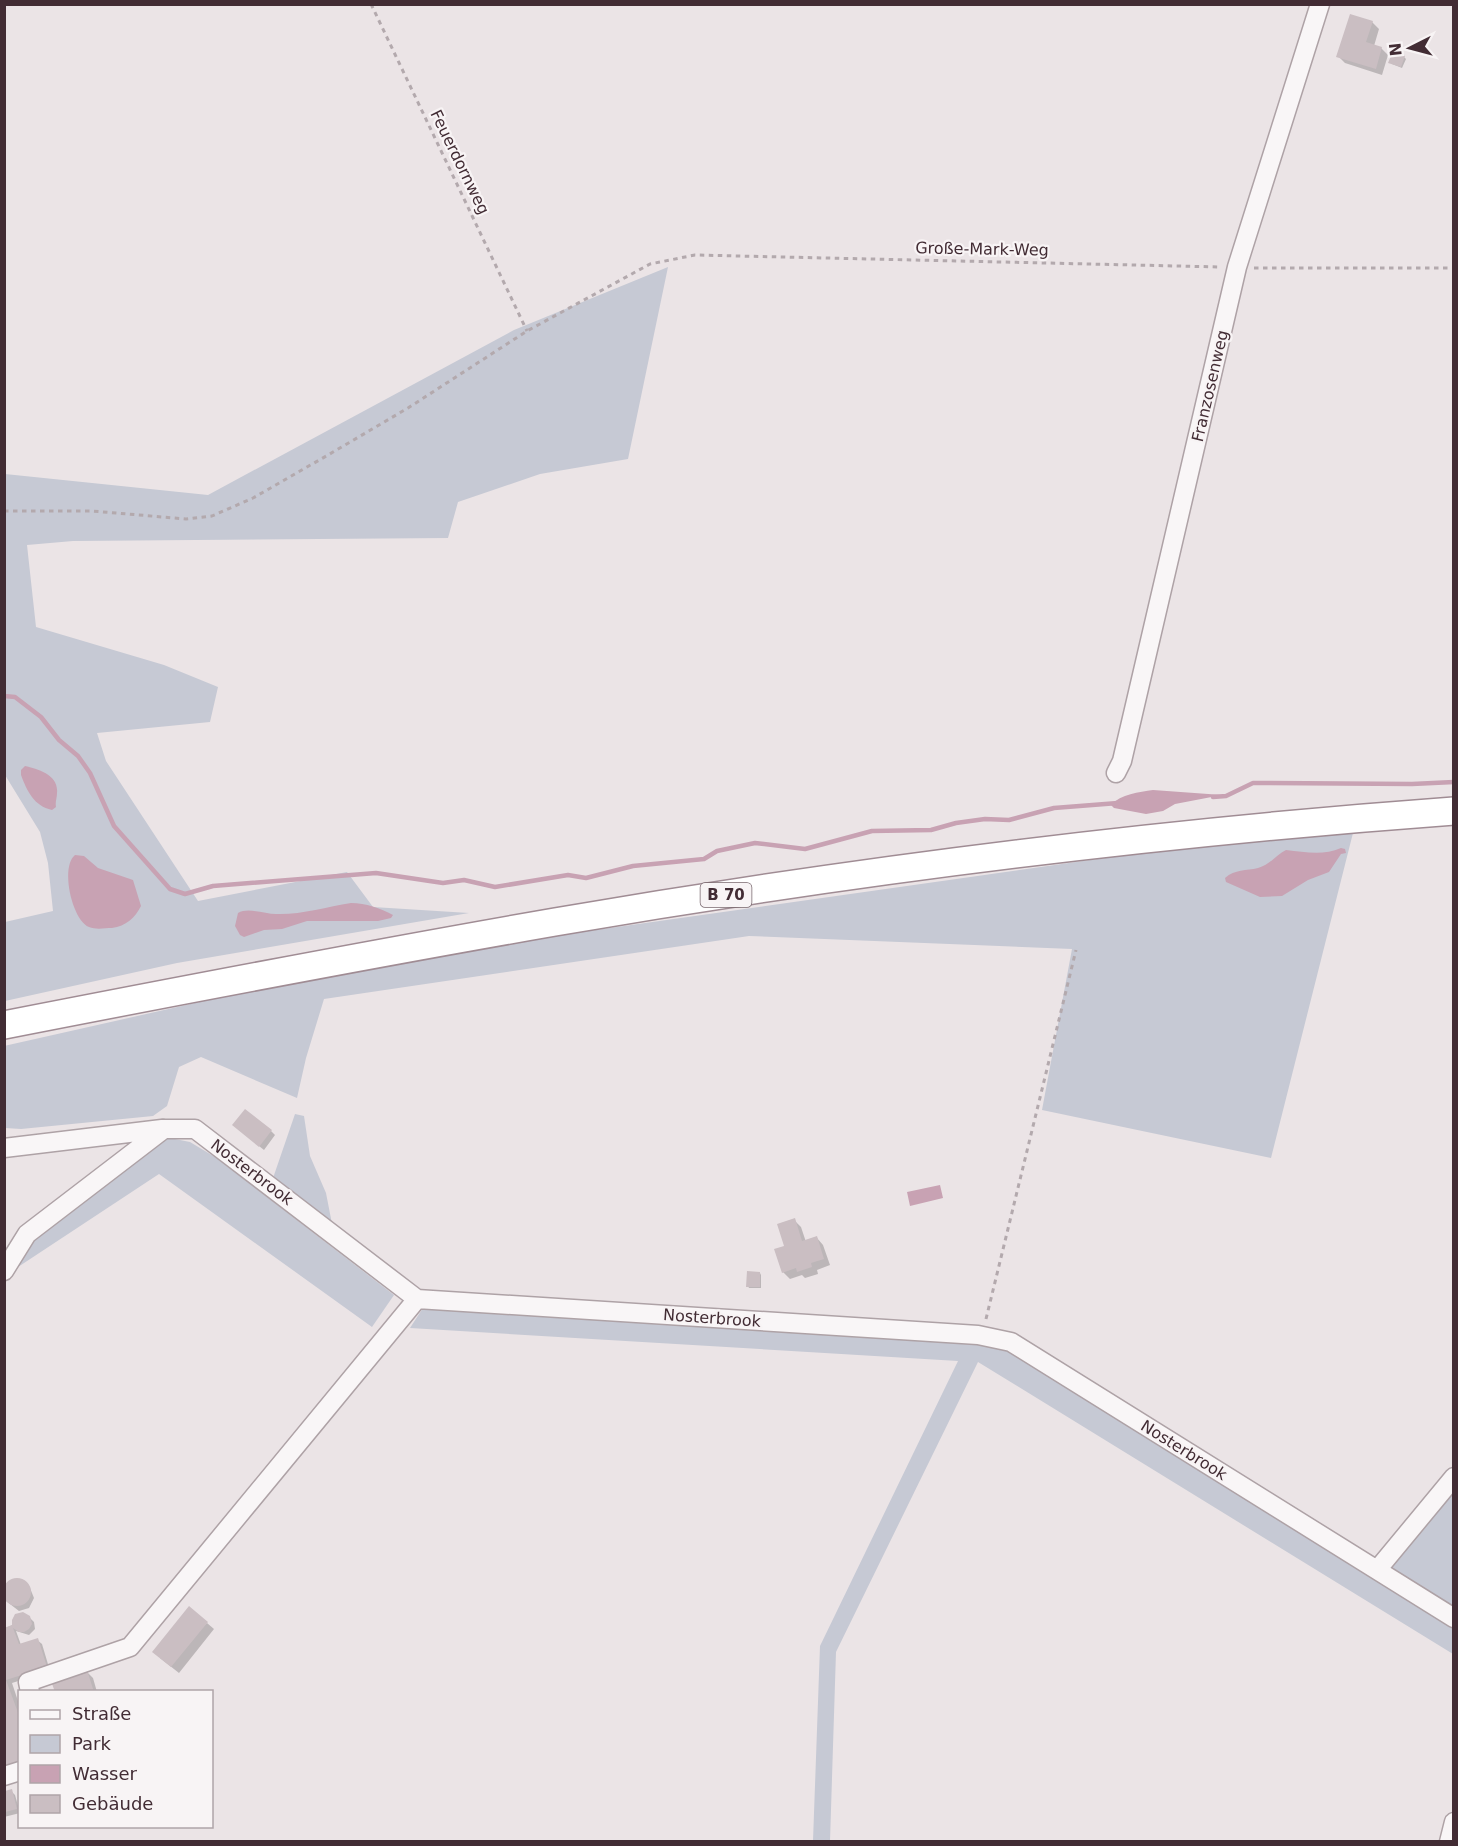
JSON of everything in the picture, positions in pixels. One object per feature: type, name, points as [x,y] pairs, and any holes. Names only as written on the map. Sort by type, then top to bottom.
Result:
[{"type":"highway","name":"B 70","points":[[4,1025],[315,964],[558,921],[842,877],[1100,844],[1319,820],[1454,810]]},
{"type":"street","name":"Franzosenweg","points":[[1116,773],[1122,761],[1237,267],[1320,4]]},
{"type":"street","name":"Nosterbrook","points":[[4,1148],[164,1129],[195,1129],[417,1299],[983,1336],[1011,1342],[1454,1618]]},
{"type":"street","points":[[4,1271],[27,1234],[164,1129]]},
{"type":"street","points":[[30,1690],[28,1682],[130,1647],[417,1299]]},
{"type":"street","points":[[1377,1570],[1454,1477]]},
{"type":"street","points":[[1449,1842],[1454,1822]]},
{"type":"path","name":"Feuerdornweg","points":[[371,4],[528,331]]},
{"type":"path","name":"Große-Mark-Weg","points":[[4,511],[92,511],[186,519],[212,516],[253,498],[408,408],[528,331],[650,264],[695,255],[1268,269],[1454,268]]},
{"type":"path","points":[[983,1336],[993,1284],[1077,950]]},
{"type":"green space","points":[[668,267],[628,459],[540,474],[458,502],[448,538],[73,541],[27,545],[36,627],[164,665],[218,687],[210,722],[97,733],[106,761],[198,901],[347,872],[373,907],[469,913],[177,963],[5,1001],[5,922],[53,911],[48,863],[40,832],[5,775],[5,474],[208,495],[514,330]]},
{"type":"green space","points":[[1355,825],[1271,1158],[1042,1110],[1072,949],[749,936],[324,999],[306,1058],[297,1098],[201,1057],[179,1067],[167,1106],[153,1116],[21,1129],[5,1128],[4,1046],[333,972],[539,938]]},
{"type":"green space","points":[[295,1114],[304,1116],[310,1156],[326,1193],[333,1229],[272,1181]]},
{"type":"green space","points":[[170,1138],[190,1142],[215,1157],[394,1295],[372,1327],[159,1174],[18,1267],[29,1244],[153,1140]]},
{"type":"green space","points":[[423,1308],[976,1342],[1004,1347],[1453,1628],[1453,1654],[978,1362],[836,1652],[830,1841],[813,1841],[820,1646],[958,1361],[410,1328]]},
{"type":"green space","points":[[1453,1488],[1453,1609],[1389,1569]]},
{"type":"water","points":[[25,766],[47,774],[55,782],[56,807],[52,810],[40,805],[29,792],[21,775],[21,770]]},
{"type":"water","points":[[1153,790],[1222,795],[1175,804],[1163,811],[1146,814],[1114,808],[1111,805],[1125,796]]},
{"type":"water","points":[[1345,849],[1346,853],[1341,854],[1329,872],[1308,880],[1282,896],[1260,897],[1226,882],[1225,878],[1229,875],[1262,867],[1286,850],[1321,853]]},
{"type":"water","points":[[75,855],[84,856],[98,868],[133,880],[141,906],[130,921],[117,927],[100,929],[89,927],[83,922],[73,904],[68,881],[68,870]]},
{"type":"water","points":[[351,903],[373,906],[393,915],[391,918],[378,921],[307,921],[282,929],[264,930],[244,937],[240,935],[235,926],[238,913],[242,911],[285,914]]},
{"type":"water","points":[[940,1185],[943,1198],[910,1206],[907,1192]]},
{"type":"building","points":[[1350,14],[1373,21],[1366,42],[1382,47],[1376,69],[1336,57]]},
{"type":"building","points":[[1393,51],[1405,56],[1401,67],[1388,63]]},
{"type":"building","points":[[245,1109],[272,1130],[259,1147],[232,1125]]},
{"type":"building","points":[[795,1218],[802,1241],[817,1236],[824,1259],[811,1263],[812,1267],[797,1272],[796,1268],[782,1273],[774,1249],[784,1246],[777,1224]]},
{"type":"building","points":[[747,1271],[760,1272],[760,1287],[746,1287]]},
{"type":"building","points":[[17,1578],[27,1582],[31,1592],[27,1602],[17,1606],[7,1602],[3,1592],[7,1582]]},
{"type":"building","points":[[189,1606],[208,1622],[171,1667],[152,1652]]},
{"type":"building","points":[[23,1612],[30,1616],[32,1624],[24,1632],[13,1628],[19,1644],[38,1638],[47,1667],[6,1680],[18,1713],[18,1766],[5,1769],[4,1628],[12,1625],[15,1614]]},
{"type":"building","points":[[87,1670],[93,1690],[54,1690],[51,1681]]},
{"type":"building","points":[[12,1789],[17,1809],[5,1812],[5,1791]]},
{"type":"waterway","points":[[4,696],[15,697],[41,717],[59,740],[78,756],[90,773],[114,826],[170,889],[185,894],[213,886],[376,873],[443,883],[464,880],[495,887],[568,875],[586,878],[633,866],[704,859],[717,851],[755,843],[805,849],[872,831],[931,830],[956,823],[985,819],[1009,820],[1054,808],[1118,803]]},
{"type":"waterway","points":[[1213,797],[1226,796],[1253,783],[1454,782]]}]
